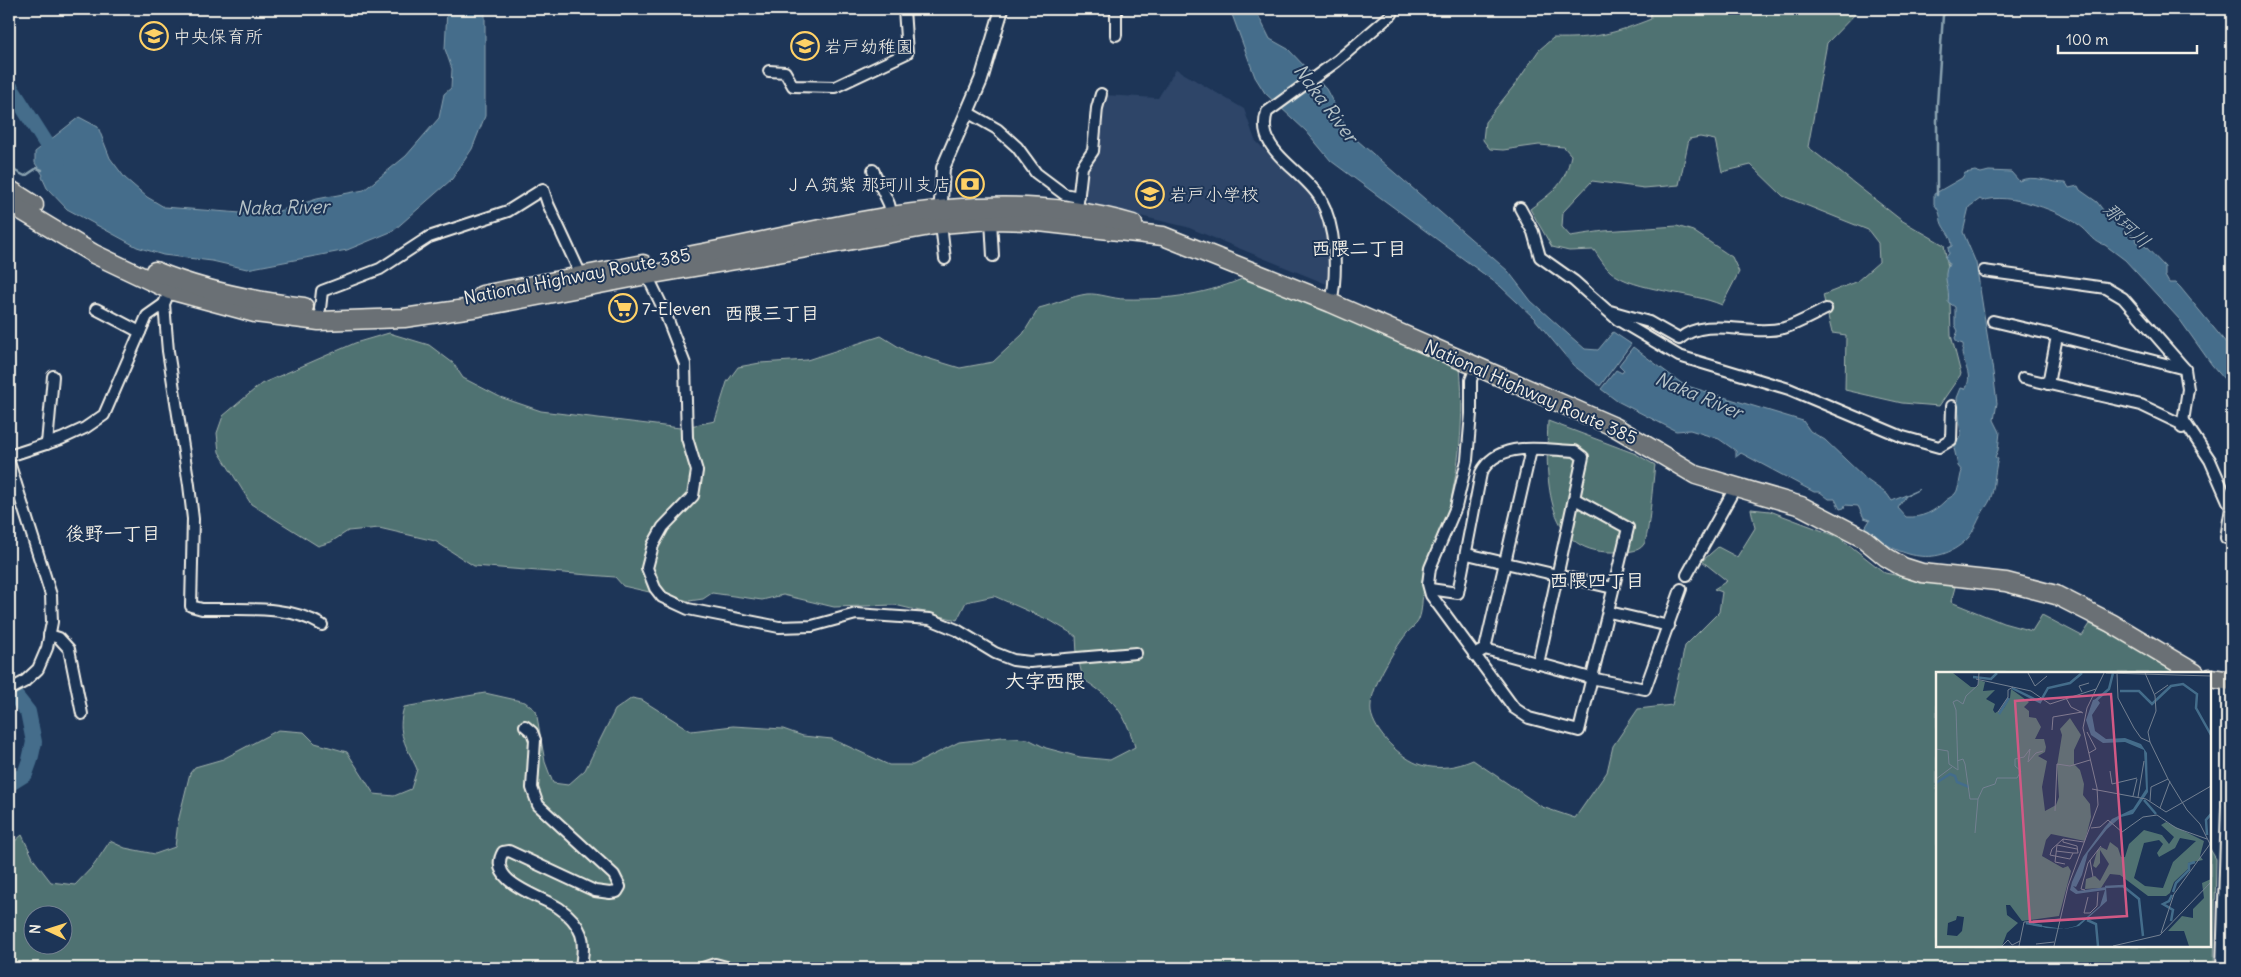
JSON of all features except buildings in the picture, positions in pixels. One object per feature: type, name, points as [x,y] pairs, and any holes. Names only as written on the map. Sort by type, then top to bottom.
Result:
[{"type":"highway","name":"National Highway Route 385","points":[[9,189],[105,247],[169,291],[258,300],[320,309],[370,309],[413,306],[476,296],[581,275],[646,269],[842,242],[940,216],[1029,206],[1077,211],[1163,236],[1331,303],[1615,427],[1696,475],[1801,506],[1824,516],[1863,538],[1886,557],[1912,570],[1945,576],[2006,582],[2056,596],[2111,623],[2193,672]]},
{"type":"highway","name":"National Highway Route 385","points":[[9,203],[94,254],[169,291],[255,313],[319,321],[362,321],[404,318],[479,307],[892,216],[940,216],[991,220],[1077,211]]},
{"type":"highway","points":[[2211,678],[2230,680]]},
{"type":"street","points":[[769,71],[785,72],[793,86],[835,87],[907,52],[904,9]]},
{"type":"street","points":[[945,259],[940,216],[943,168],[990,55],[1002,9]]},
{"type":"street","points":[[1116,9],[1116,35]]},
{"type":"street","points":[[1331,303],[1335,270],[1333,246],[1326,212],[1319,197],[1266,139],[1263,125],[1268,112],[1321,73],[1392,14],[1394,9]]},
{"type":"street","points":[[1077,211],[1082,167],[1093,151],[1097,108],[1101,94]]},
{"type":"street","points":[[967,112],[997,129],[1017,147],[1036,174],[1064,194],[1077,211]]},
{"type":"street","points":[[873,170],[889,204],[892,216]]},
{"type":"street","points":[[320,309],[322,291],[380,269],[429,238],[499,215],[543,189],[554,218],[581,275]]},
{"type":"street","points":[[1520,208],[1533,232],[1540,257],[1574,281],[1618,320],[1679,356],[1789,389],[1903,437],[1939,447],[1951,440],[1952,406]]},
{"type":"street","points":[[991,220],[993,256]]},
{"type":"street","points":[[646,269],[685,364],[687,438],[697,471],[693,496],[663,527],[653,545],[648,568],[655,588],[662,597],[688,609],[779,627],[812,626],[856,614],[930,620],[957,630],[995,653],[1013,660],[1030,662],[1136,653]]},
{"type":"street","points":[[1984,271],[2106,288],[2123,298],[2185,370],[2188,389],[2183,425]]},
{"type":"street","points":[[9,456],[47,444],[85,428],[104,415],[147,316],[169,291]]},
{"type":"street","points":[[169,291],[168,351],[193,519],[191,606],[202,609],[288,612],[313,619],[322,624]]},
{"type":"street","points":[[96,309],[140,332]]},
{"type":"street","points":[[1606,310],[1649,322],[1679,339],[1686,333],[1710,326],[1735,330],[1783,328],[1826,309]]},
{"type":"street","points":[[1993,321],[2185,370]]},
{"type":"street","points":[[2048,384],[2057,336]]},
{"type":"street","points":[[1476,367],[1471,380],[1471,414],[1467,460],[1456,507],[1430,568],[1430,589],[1437,605],[1514,708],[1529,718],[1579,731],[1628,528],[1575,500]]},
{"type":"street","points":[[47,444],[53,376]]},
{"type":"street","points":[[2023,378],[2141,405],[2183,425],[2210,460],[2232,508],[2226,538]]},
{"type":"street","points":[[1430,589],[1458,593],[1481,473],[1485,465],[1494,456],[1505,450],[1575,451],[1583,458],[1538,664]]},
{"type":"street","points":[[1484,650],[1531,450]]},
{"type":"street","points":[[9,462],[51,595],[52,622],[50,635],[38,669],[24,682],[9,690]]},
{"type":"street","points":[[1687,575],[1735,488]]},
{"type":"street","points":[[1467,554],[1614,588]]},
{"type":"street","points":[[1474,655],[1484,650],[1591,678],[1645,689],[1681,589]]},
{"type":"street","points":[[1609,612],[1669,626]]},
{"type":"street","points":[[50,635],[59,638],[69,649],[82,714]]},
{"type":"street","points":[[2222,968],[2230,680]]},
{"type":"street","points":[[525,726],[532,732],[535,740],[532,788],[538,805],[614,874],[620,887],[617,892],[595,891],[509,851],[503,852],[500,858],[502,873],[510,882],[559,908],[576,924],[584,946],[580,968]]},
{"type":"street","points":[[703,968],[715,964],[730,968]]},
{"type":"shaded area","points":[[1176,69],[1244,109],[1255,140],[1276,162],[1309,189],[1321,213],[1331,246],[1329,285],[1187,227],[1089,204],[1085,198],[1086,178],[1098,149],[1104,113],[1103,95],[1158,98]]},
{"type":"green space","points":[[1650,9],[1860,9],[1827,43],[1808,147],[1901,220],[1944,245],[1949,273],[1951,335],[1961,374],[1939,406],[1902,403],[1845,390],[1846,335],[1832,333],[1823,295],[1856,282],[1879,262],[1878,243],[1868,230],[1783,196],[1751,165],[1722,172],[1715,140],[1700,137],[1689,139],[1679,185],[1644,188],[1592,181],[1563,212],[1562,227],[1570,236],[1604,231],[1677,226],[1693,231],[1732,257],[1739,272],[1722,305],[1709,300],[1649,288],[1622,279],[1609,270],[1594,250],[1569,251],[1552,247],[1530,209],[1546,197],[1562,181],[1571,155],[1564,147],[1539,145],[1503,150],[1490,149],[1483,140],[1485,122],[1517,82],[1539,50],[1553,38],[1580,38],[1614,32],[1651,19]]},
{"type":"green space","points":[[1249,276],[1460,367],[1462,414],[1458,459],[1450,505],[1424,590],[1419,619],[1395,649],[1378,682],[1371,703],[1371,712],[1377,728],[1390,744],[1405,757],[1421,765],[1434,767],[1454,766],[1473,760],[1542,807],[1575,818],[1607,772],[1613,746],[1638,709],[1672,705],[1685,646],[1719,612],[1722,592],[1714,589],[1727,581],[1702,561],[1718,547],[1737,557],[1755,528],[1751,509],[1770,511],[1839,537],[1885,573],[1955,587],[1951,602],[2003,623],[2032,631],[2042,615],[2082,636],[2090,624],[2121,639],[2173,672],[1936,672],[1936,947],[2211,947],[2211,851],[2216,859],[2214,968],[9,968],[9,846],[22,835],[34,860],[51,882],[75,885],[94,865],[110,841],[125,848],[155,854],[175,847],[178,822],[190,773],[195,767],[223,759],[278,730],[304,732],[315,743],[347,752],[374,794],[394,796],[411,789],[417,769],[403,739],[401,725],[404,707],[485,693],[525,702],[536,711],[545,762],[553,783],[568,785],[585,770],[615,710],[632,698],[642,700],[691,731],[733,726],[783,729],[803,736],[832,739],[889,765],[913,765],[959,742],[1002,737],[1028,739],[1046,748],[1080,757],[1110,760],[1135,747],[1127,724],[1116,707],[1103,693],[1083,679],[1077,654],[1076,636],[1051,621],[994,596],[966,602],[957,620],[895,605],[834,607],[783,595],[762,600],[712,593],[703,599],[689,601],[623,586],[615,577],[474,566],[435,541],[379,528],[348,531],[331,542],[318,546],[251,504],[219,452],[217,433],[223,416],[261,384],[355,343],[389,333],[429,345],[453,363],[463,378],[500,397],[541,411],[680,428],[715,421],[727,382],[738,367],[760,363],[807,360],[881,336],[907,352],[960,368],[993,362],[1023,334],[1039,308],[1069,298],[1092,294],[1125,299],[1157,298],[1188,295]]},
{"type":"green space","points":[[1548,421],[1636,454],[1655,465],[1648,531],[1644,544],[1641,547],[1634,551],[1626,552],[1590,549],[1573,539],[1561,525],[1553,506],[1549,485],[1547,463]]},
{"type":"water","points":[[447,9],[485,9],[485,116],[472,149],[452,179],[393,231],[347,250],[247,269],[212,261],[163,255],[137,247],[67,209],[47,188],[42,177],[43,175],[35,163],[35,152],[79,117],[98,127],[110,158],[125,178],[147,197],[164,207],[266,215],[317,199],[364,190],[406,156],[439,118],[444,94],[451,88],[452,69],[445,49]]},
{"type":"water","points":[[1230,9],[1255,9],[1270,39],[1288,49],[1326,89],[1350,134],[1508,271],[1531,301],[1585,349],[1598,350],[1613,332],[1631,344],[1600,386],[1573,365],[1534,318],[1500,286],[1331,161],[1306,131],[1265,93],[1255,77]]},
{"type":"water","points":[[1975,171],[1981,173],[1989,171],[2011,172],[2019,181],[2030,178],[2066,183],[2069,188],[2078,186],[2080,190],[2097,202],[2106,214],[2136,238],[2137,242],[2145,246],[2165,267],[2165,276],[2169,283],[2176,283],[2180,287],[2232,350],[2232,388],[2212,365],[2180,320],[2125,260],[2095,240],[2083,228],[2063,216],[2035,205],[2006,199],[1983,201],[1980,199],[1969,207],[1963,232],[1976,263],[1993,372],[1997,403],[1994,420],[2000,432],[1998,450],[1995,457],[1998,459],[1989,502],[1969,536],[1952,550],[1939,555],[1925,556],[1899,551],[1875,537],[1865,528],[1870,520],[1864,518],[1858,506],[1845,505],[1844,508],[1840,509],[1835,499],[1829,499],[1820,492],[1814,492],[1741,453],[1736,457],[1736,451],[1719,439],[1690,430],[1676,431],[1617,401],[1601,389],[1616,370],[1622,373],[1624,370],[1619,365],[1633,347],[1684,385],[1803,421],[1810,431],[1825,440],[1867,480],[1887,494],[1892,501],[1920,489],[1906,496],[1898,508],[1906,517],[1922,515],[1932,511],[1955,494],[1959,486],[1962,471],[1958,466],[1954,448],[1961,435],[1957,398],[1961,388],[1965,389],[1968,380],[1962,352],[1963,344],[1957,342],[1955,338],[1958,331],[1955,325],[1955,307],[1948,302],[1946,274],[1949,264],[1945,257],[1949,254],[1948,248],[1952,246],[1952,242],[1934,204],[1934,194],[1962,178],[1965,173]]},
{"type":"waterway","points":[[1937,195],[1937,105],[1943,15],[1953,9]]},
{"type":"waterway","name":"Naka River","points":[[9,85],[58,162]]},
{"type":"waterway","points":[[9,168],[25,176],[37,168],[42,170]]},
{"type":"waterway","points":[[9,688],[28,712],[34,742],[25,774],[9,784]]},
{"type":"place","name":"中央保育所","points":[[154,36]]},
{"type":"place","name":"岩戸幼稚園","points":[[805,46]]},
{"type":"place","name":"ＪＡ筑紫 那珂川支店","points":[[970,184]]},
{"type":"place","name":"岩戸小学校","points":[[1150,194]]},
{"type":"place","name":"7-Eleven","points":[[623,308]]},
{"type":"district","name":"西隈二丁目","points":[[1359,248]]},
{"type":"district","name":"西隈三丁目","points":[[772,313]]},
{"type":"district","name":"後野一丁目","points":[[113,533]]},
{"type":"district","name":"西隈四丁目","points":[[1597,580]]},
{"type":"district","name":"大字西隈","points":[[1045,680]]},
{"type":"water label","name":"那珂川","points":[[2127,225]]}]
